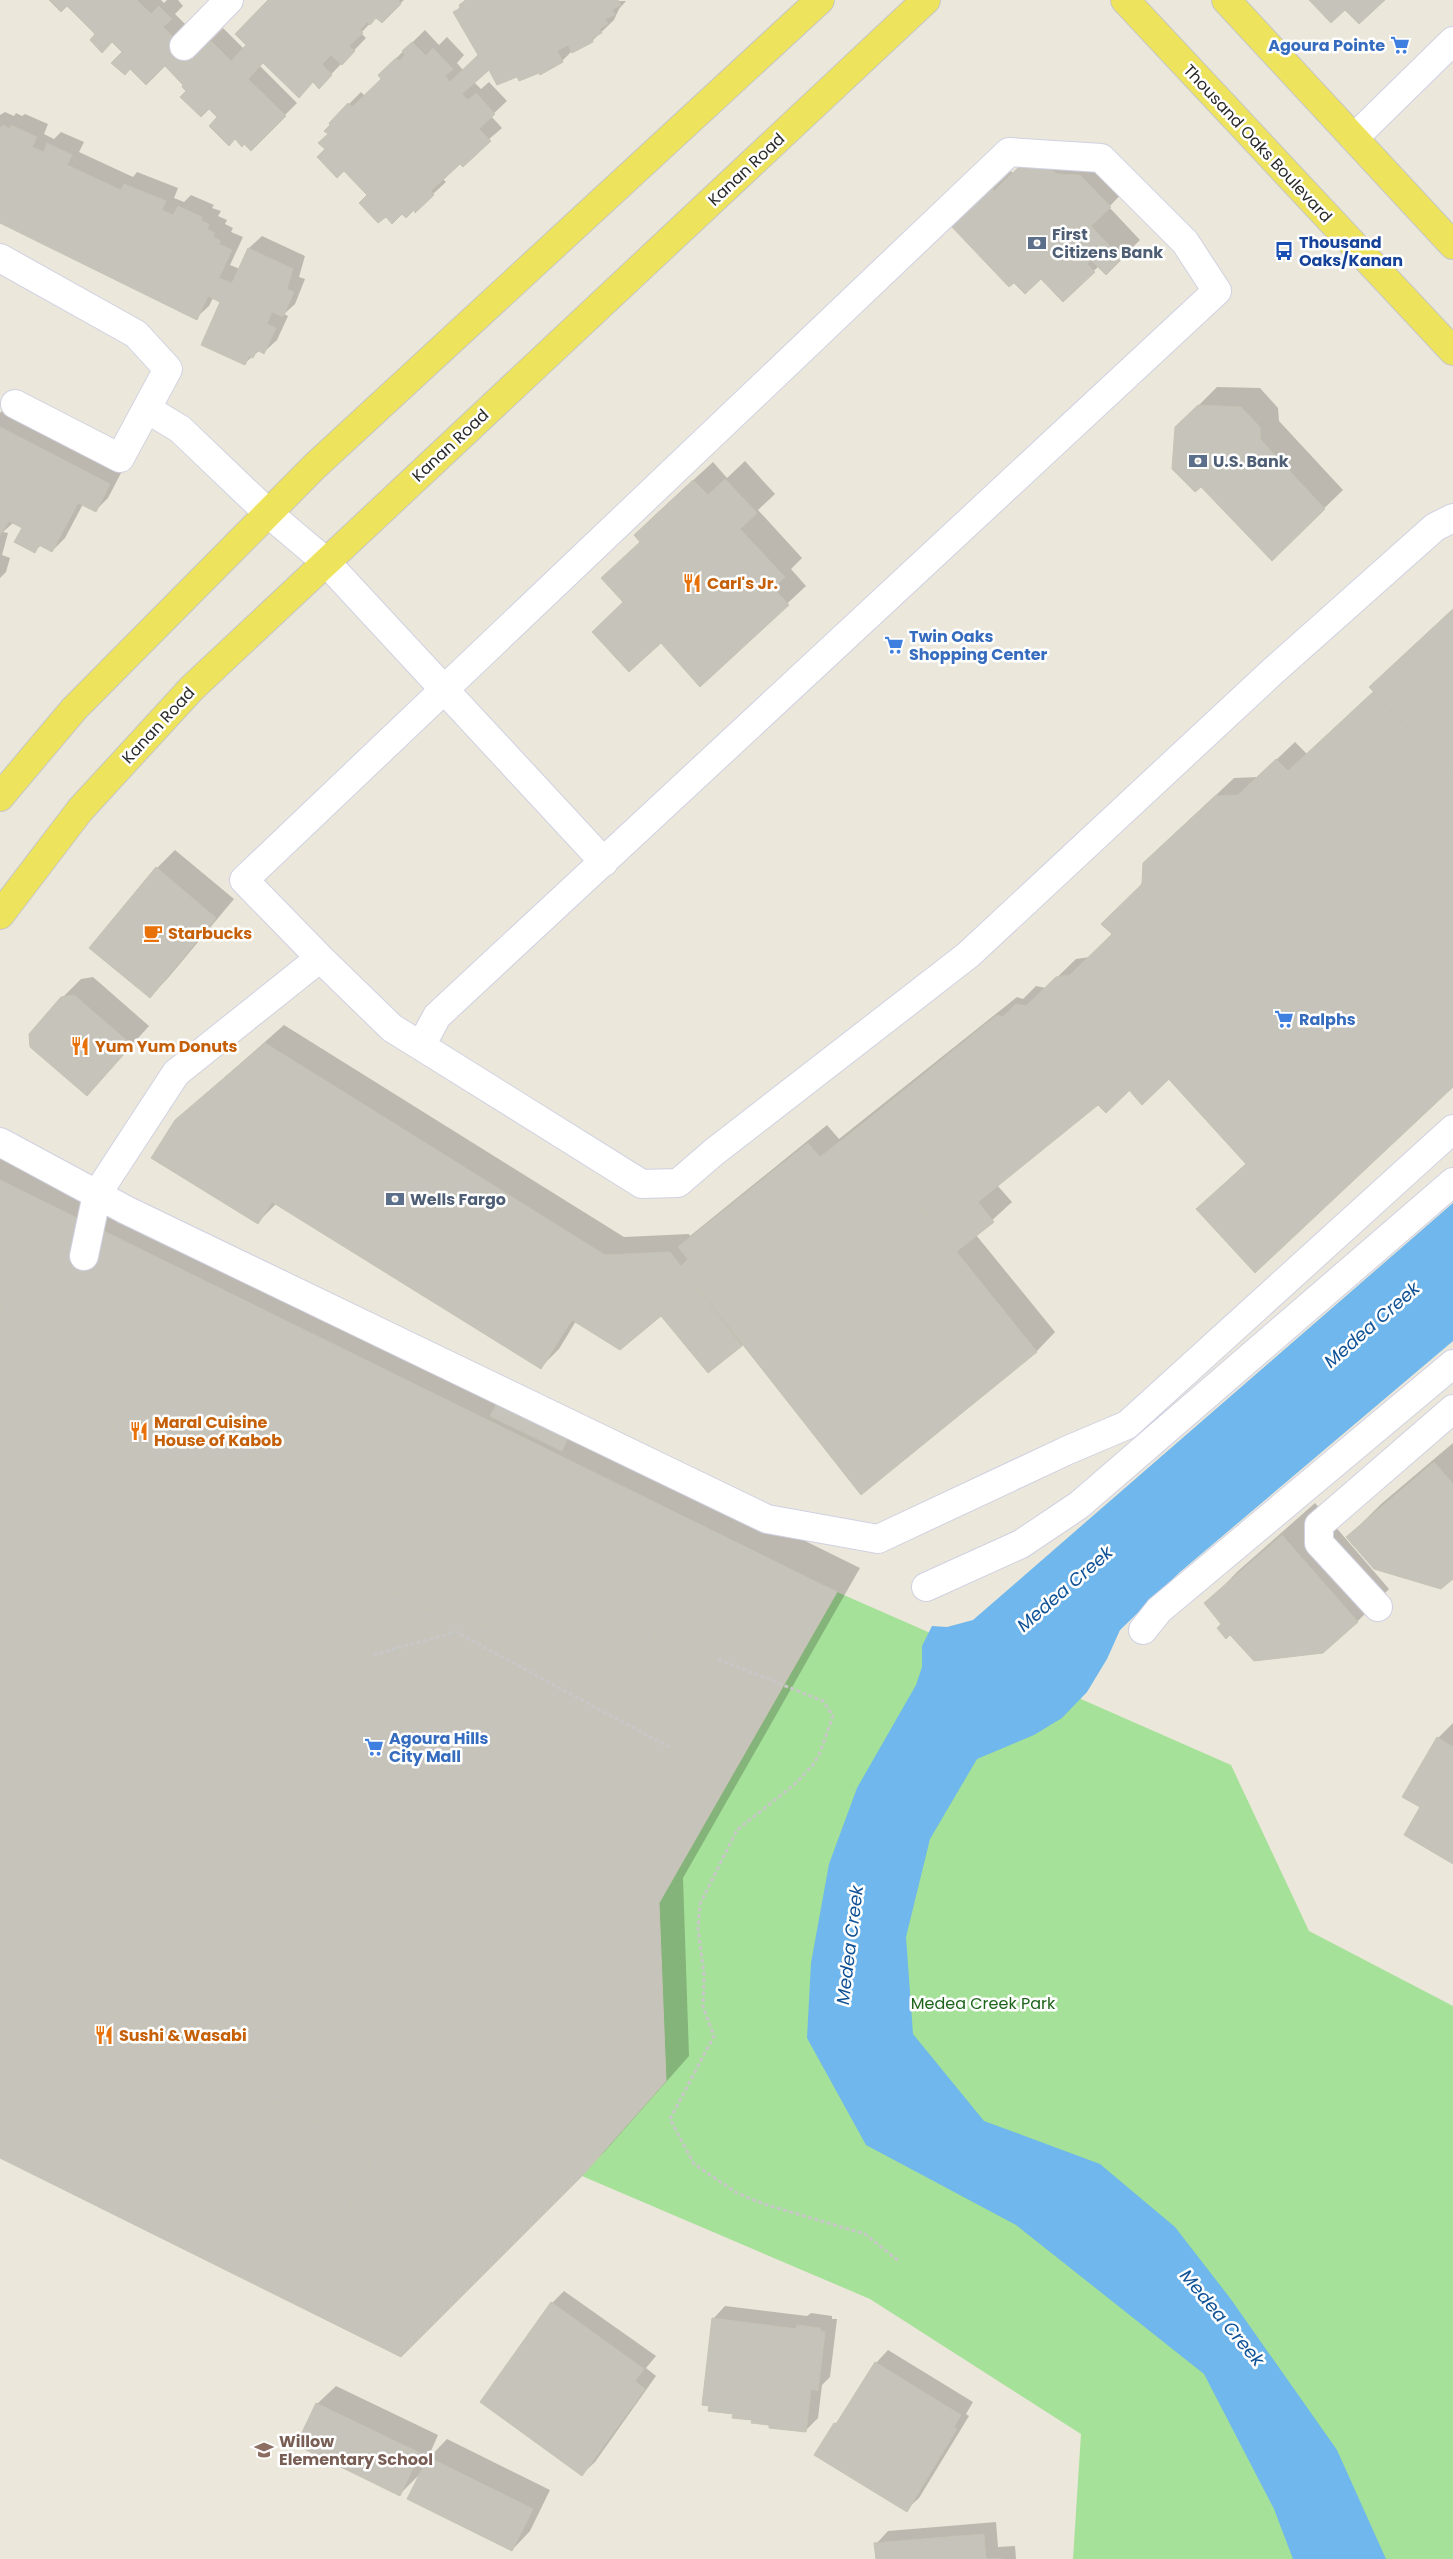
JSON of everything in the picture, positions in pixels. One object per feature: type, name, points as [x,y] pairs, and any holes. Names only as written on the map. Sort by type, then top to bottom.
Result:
[{"type":"main road","points":[[0,797],[74,709],[322,459],[820,0]]},
{"type":"main road","name":"Kanan Road","points":[[0,915],[80,810],[192,688],[926,0]]},
{"type":"main road","name":"Thousand Oaks Boulevard","points":[[1125,0],[1453,351]]},
{"type":"main road","points":[[1226,0],[1453,245]]},
{"type":"lane","points":[[184,46],[229,0]]},
{"type":"lane","points":[[1354,138],[1453,41]]},
{"type":"lane","points":[[421,1046],[437,1016],[1217,291],[1185,242],[1101,158],[1009,152],[244,880],[392,1028],[642,1184],[678,1183],[714,1152],[968,955],[1272,672],[1435,527],[1453,518]]},
{"type":"lane","points":[[0,258],[136,334],[168,369],[120,458],[15,404]]},
{"type":"lane","points":[[147,408],[180,429],[268,513],[326,562],[604,862]]},
{"type":"lane","points":[[84,1256],[97,1194],[176,1073],[320,958]]},
{"type":"lane","points":[[0,1142],[97,1194],[767,1519],[878,1540],[1068,1450],[1127,1425],[1453,1129]]},
{"type":"lane","points":[[926,1587],[1021,1544],[1079,1505],[1453,1182]]},
{"type":"lane","points":[[1143,1630],[1159,1610],[1453,1364]]},
{"type":"lane","points":[[1378,1607],[1319,1543],[1319,1525],[1453,1409]]},
{"type":"path","points":[[373,1655],[456,1632],[669,1747]]},
{"type":"path","points":[[718,1659],[823,1701],[833,1716],[819,1755],[812,1766],[796,1784],[737,1830],[700,1904],[698,1928],[704,1975],[702,2006],[714,2036],[670,2119],[694,2164],[737,2193],[764,2204],[865,2234],[900,2262]]},
{"type":"green space","name":"Medea Creek Park","points":[[837,1592],[1231,1765],[1309,1931],[1453,2006],[1453,2559],[1073,2559],[1081,2434],[870,2299],[582,2176],[666,2081],[659,1903]]},
{"type":"water","name":"Medea Creek","points":[[1453,1203],[1453,1341],[1180,1572],[1120,1630],[1107,1659],[1087,1692],[1062,1718],[1034,1735],[977,1759],[930,1839],[906,1937],[913,2034],[984,2121],[1100,2164],[1175,2227],[1230,2298],[1337,2450],[1386,2559],[1293,2559],[1274,2509],[1204,2374],[1016,2225],[866,2145],[807,2038],[811,1963],[829,1864],[857,1788],[916,1685],[922,1667],[922,1646],[932,1626],[947,1627],[973,1620]]},
{"type":"building","points":[[49,0],[137,0],[151,14],[159,6],[172,19],[163,27],[193,57],[210,40],[231,61],[246,45],[235,34],[268,0],[398,0],[401,4],[382,23],[376,18],[370,25],[367,22],[360,30],[363,33],[349,46],[355,51],[342,65],[331,55],[322,64],[332,75],[319,89],[313,82],[299,98],[263,63],[248,79],[286,116],[251,151],[244,144],[242,147],[235,139],[229,146],[209,126],[217,117],[209,109],[201,117],[180,97],[186,91],[182,87],[183,85],[165,66],[146,85],[130,69],[125,75],[111,63],[122,52],[112,42],[102,53],[90,40],[95,34],[67,6],[61,12]]},
{"type":"building","points":[[466,0],[618,0],[621,5],[612,10],[615,15],[605,19],[608,24],[599,29],[602,33],[592,38],[593,42],[572,53],[568,45],[557,51],[563,62],[540,75],[539,73],[519,81],[517,77],[497,85],[489,70],[462,94],[468,100],[476,93],[495,114],[479,129],[491,141],[463,167],[460,164],[431,191],[434,195],[415,213],[414,210],[406,218],[402,214],[392,224],[386,217],[378,223],[359,203],[367,195],[344,171],[337,178],[317,157],[325,149],[318,143],[328,134],[324,131],[330,125],[329,123],[348,103],[352,107],[381,79],[378,75],[396,58],[399,61],[405,55],[402,51],[412,42],[426,56],[433,48],[453,69],[445,76],[450,82],[478,55],[453,12],[461,8],[459,5]]},
{"type":"building","points":[[1309,0],[1385,0],[1359,24],[1345,10],[1331,23]]},
{"type":"building","points":[[3,125],[10,129],[11,125],[37,137],[32,147],[44,152],[47,143],[72,155],[67,165],[121,190],[124,184],[166,201],[162,210],[173,215],[178,206],[202,217],[201,221],[209,224],[207,229],[215,233],[213,237],[221,241],[219,244],[232,250],[219,278],[232,283],[248,248],[293,269],[287,289],[294,292],[283,317],[272,312],[267,324],[276,328],[264,354],[257,350],[253,358],[249,356],[245,365],[201,345],[220,302],[208,296],[197,320],[0,223],[0,128]]},
{"type":"building","name":"First Citizens Bank","points":[[1024,162],[1045,164],[1057,174],[1080,175],[1111,207],[1091,226],[1122,259],[1106,275],[1091,260],[1087,264],[1095,272],[1063,302],[1041,279],[1025,294],[1014,283],[1009,287],[951,226],[991,188],[994,191]]},
{"type":"building","points":[[1198,405],[1241,407],[1260,427],[1260,439],[1325,509],[1272,561],[1201,487],[1195,492],[1172,469],[1175,427]]},
{"type":"building","points":[[0,427],[110,484],[96,512],[78,503],[52,552],[39,545],[35,553],[14,542],[22,528],[9,521],[0,535]]},
{"type":"building","name":"Carl's Jr.","points":[[725,479],[757,513],[740,529],[785,577],[773,588],[789,605],[700,687],[661,643],[629,672],[592,632],[623,602],[601,578],[640,542],[634,535],[693,480],[708,495]]},
{"type":"building","points":[[1453,609],[1453,774],[1369,687]]},
{"type":"building","name":"Ralphs","points":[[1373,692],[1453,774],[1453,1087],[1255,1273],[1196,1209],[1246,1164],[1072,973],[1112,934],[1101,924],[1142,884],[1143,863],[1215,796],[1238,795],[1276,759],[1288,771]]},
{"type":"building","name":"Starbucks","points":[[156,867],[216,918],[150,998],[89,948]]},
{"type":"building","points":[[1072,973],[1156,1065],[1106,1113],[1098,1105],[978,1202],[994,1222],[956,1252],[857,1128],[997,1015],[1003,1017],[1016,1004],[1026,1006],[1056,977]]},
{"type":"building","name":"Yum Yum Donuts","points":[[74,995],[132,1045],[87,1096],[30,1047],[29,1034],[61,997]]},
{"type":"building","points":[[265,1043],[605,1255],[670,1252],[742,1346],[708,1373],[661,1316],[620,1350],[572,1320],[541,1369],[272,1202],[258,1224],[151,1158],[175,1120]]},
{"type":"building","points":[[1156,1065],[1169,1079],[1142,1105],[1129,1090]]},
{"type":"building","points":[[857,1128],[1037,1352],[861,1495],[681,1266],[688,1259],[678,1247],[808,1143],[820,1157]]},
{"type":"building","name":"Agoura Hills City Mall","points":[[0,1180],[837,1592],[659,1903],[666,2081],[582,2176],[401,2357],[0,2158]]},
{"type":"building","points":[[0,1192],[47,1215],[0,1311]]},
{"type":"building","points":[[173,1306],[333,1384],[328,1394],[355,1407],[360,1396],[542,1487],[537,1496],[563,1509],[568,1500],[670,1550],[666,1559],[687,1570],[632,1681],[628,1679],[622,1692],[523,1643],[509,1671],[520,1677],[517,1682],[608,1731],[393,2130],[274,2065],[259,2094],[376,2151],[322,2262],[0,2105],[0,1925],[27,1940],[14,1966],[23,1970],[26,1964],[101,2000],[97,2008],[127,2022],[130,2016],[231,2066],[242,2046],[259,2054],[289,1993],[284,1990],[302,1951],[316,1958],[347,1895],[337,1890],[374,1815],[389,1823],[421,1759],[410,1754],[430,1715],[438,1719],[471,1652],[483,1657],[495,1631],[455,1612],[450,1620],[378,1585],[381,1578],[106,1443]]},
{"type":"building","points":[[498,1401],[569,1435],[562,1451],[490,1416]]},
{"type":"building","points":[[1434,1462],[1453,1484],[1453,1579],[1441,1589],[1374,1569],[1346,1537]]},
{"type":"building","points":[[1282,1535],[1358,1622],[1323,1653],[1254,1661],[1230,1635],[1226,1639],[1217,1628],[1221,1624],[1204,1603]]},
{"type":"building","points":[[1437,1737],[1453,1747],[1453,1864],[1404,1835],[1420,1807],[1402,1797]]},
{"type":"building","points":[[551,2302],[644,2369],[635,2381],[645,2389],[582,2476],[480,2402]]},
{"type":"building","points":[[712,2318],[796,2329],[797,2325],[820,2328],[820,2331],[825,2332],[818,2391],[811,2389],[806,2432],[769,2428],[769,2425],[751,2423],[752,2420],[732,2418],[733,2414],[708,2411],[709,2406],[702,2405]]},
{"type":"building","points":[[875,2362],[961,2415],[954,2427],[957,2429],[907,2512],[814,2455]]},
{"type":"building","points":[[316,2403],[420,2453],[400,2496],[296,2445]]},
{"type":"building","points":[[428,2457],[533,2509],[512,2551],[407,2499]]},
{"type":"building","points":[[984,2534],[986,2559],[876,2559],[874,2543]]},
{"type":"place","name":"Agoura Pointe","points":[[1400,45]]},
{"type":"place","name":"First Citizens Bank","points":[[1037,243]]},
{"type":"place","name":"Thousand Oaks/Kanan","points":[[1284,251]]},
{"type":"place","name":"U.S. Bank","points":[[1198,461]]},
{"type":"place","name":"Carl's Jr.","points":[[692,583]]},
{"type":"place","name":"Twin Oaks Shopping Center","points":[[894,645]]},
{"type":"place","name":"Starbucks","points":[[153,933]]},
{"type":"place","name":"Ralphs","points":[[1284,1019]]},
{"type":"place","name":"Yum Yum Donuts","points":[[80,1046]]},
{"type":"place","name":"Wells Fargo","points":[[395,1199]]},
{"type":"place","name":"Maral Cuisine House of Kabob","points":[[139,1431]]},
{"type":"place","name":"Agoura Hills City Mall","points":[[374,1747]]},
{"type":"place","name":"Sushi & Wasabi","points":[[104,2035]]},
{"type":"place","name":"Willow Elementary School","points":[[264,2450]]}]
